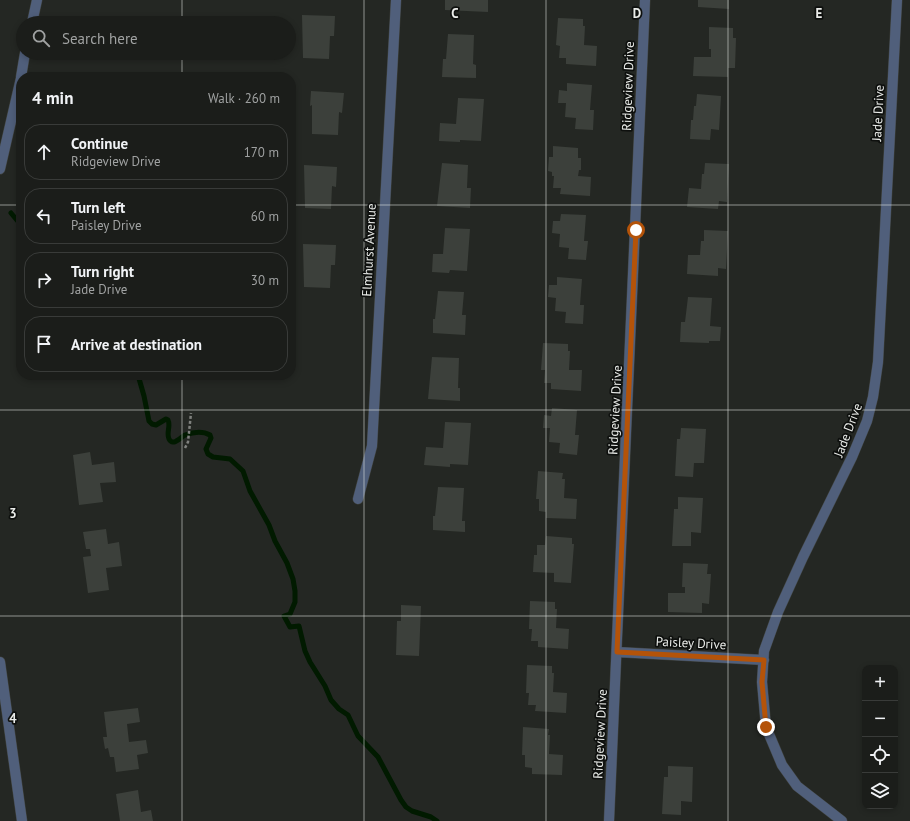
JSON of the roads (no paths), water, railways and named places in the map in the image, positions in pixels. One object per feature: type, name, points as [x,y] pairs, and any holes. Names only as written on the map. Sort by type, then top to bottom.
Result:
[{"type":"street","points":[[34,16],[37,0]]},
{"type":"street","name":"Elmhurst Avenue","points":[[358,499],[372,446],[396,0]]},
{"type":"street","name":"Ridgeview Drive","points":[[609,821],[645,0]]},
{"type":"street","name":"Jade Drive","points":[[842,821],[797,786],[782,765],[766,727],[762,682],[764,651],[778,612],[852,457],[867,421],[873,397],[878,362],[897,0]]},
{"type":"street","points":[[22,72],[25,60]]},
{"type":"street","points":[[0,169],[16,99]]},
{"type":"street","name":"Paisley Drive","points":[[617,652],[764,660]]},
{"type":"street","points":[[0,662],[22,821]]},
{"type":"waterway","points":[[11,213],[16,219]]},
{"type":"waterway","points":[[139,380],[149,421],[156,425],[166,419],[168,420],[168,437],[171,441],[175,442],[191,433],[201,432],[210,435],[211,438],[206,449],[208,454],[213,457],[230,459],[243,471],[250,491],[269,525],[293,579],[295,602],[290,614],[284,616],[290,627],[299,626],[305,651],[325,686],[331,700],[339,709],[348,715],[358,736],[378,757],[406,807],[437,821]]}]
